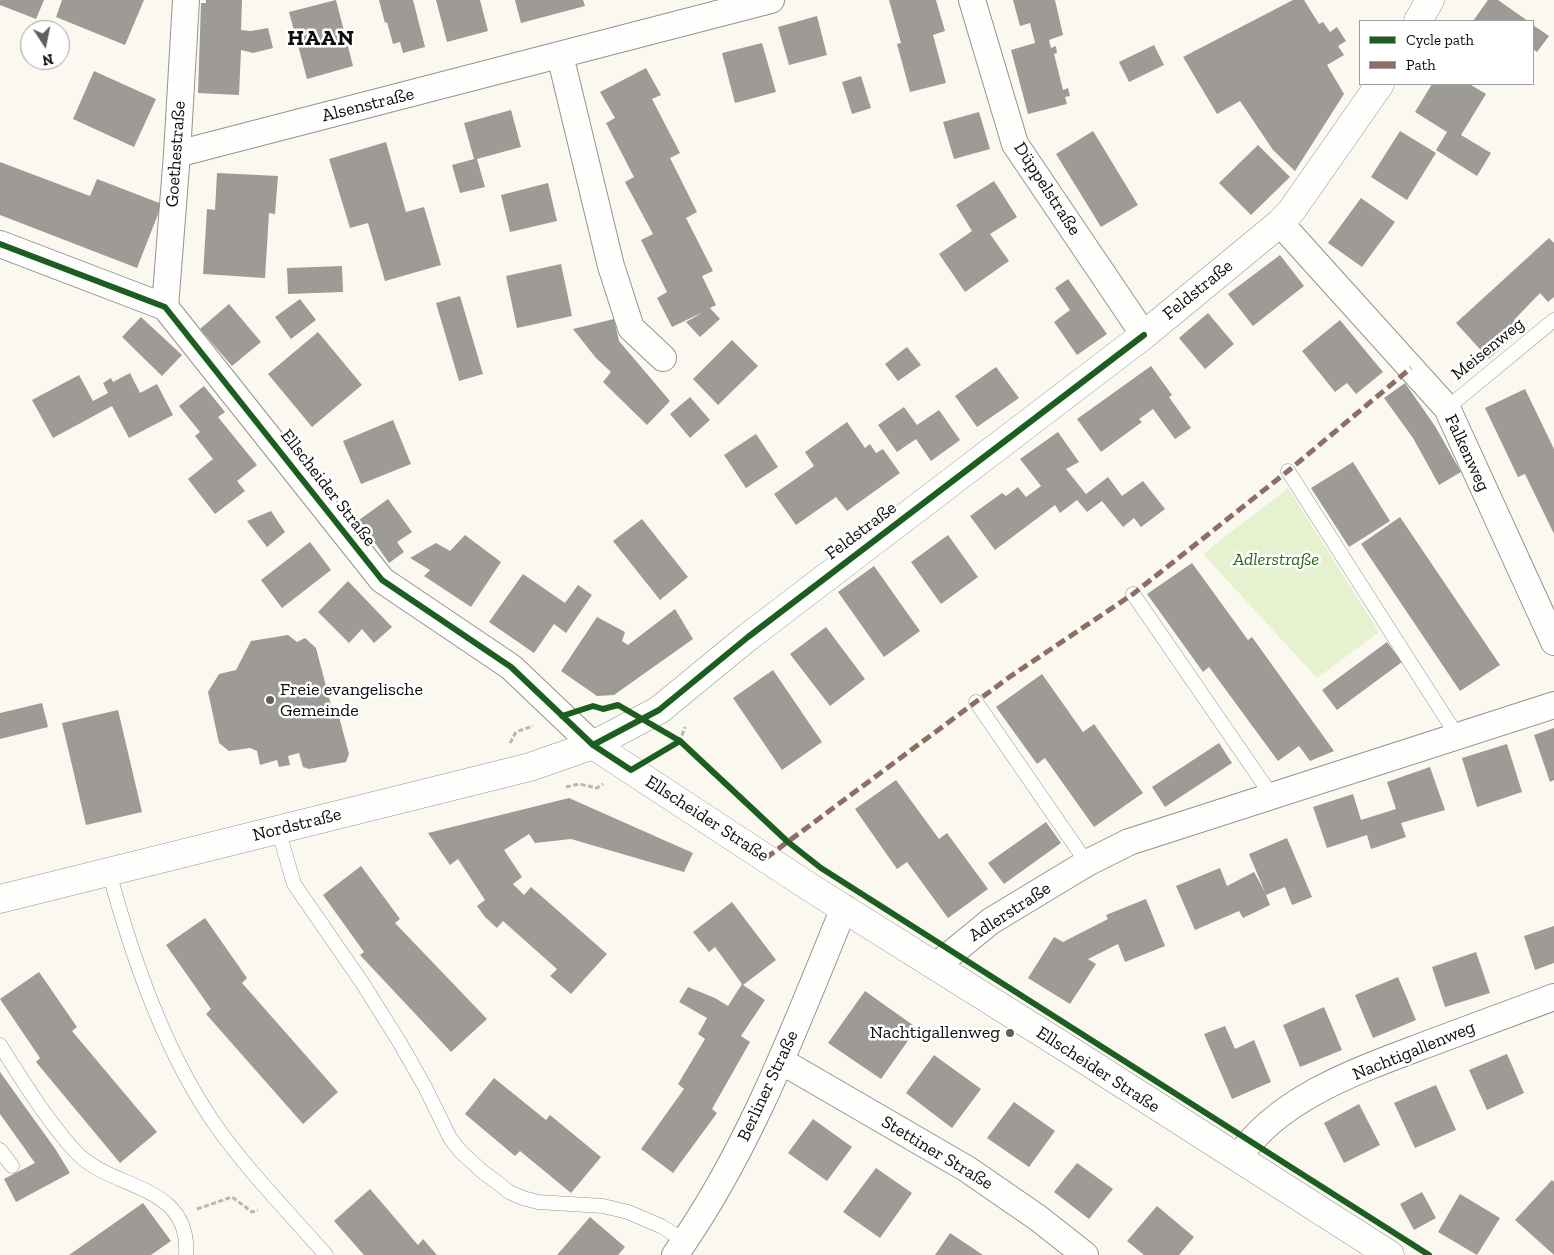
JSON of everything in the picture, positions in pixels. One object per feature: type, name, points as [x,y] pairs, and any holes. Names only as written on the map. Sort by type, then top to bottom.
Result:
[{"type":"street","name":"Goethestraße","points":[[165,307],[177,154],[186,0]]},
{"type":"street","name":"Alsenstraße","points":[[177,154],[771,0]]},
{"type":"street","name":"Düppelstraße","points":[[972,0],[1016,144],[1144,335]]},
{"type":"street","points":[[1419,20],[1430,0]]},
{"type":"street","points":[[560,55],[610,266],[631,328],[663,358]]},
{"type":"street","name":"Feldstraße","points":[[594,745],[658,710],[755,632],[1144,335],[1280,223],[1292,210],[1379,85]]},
{"type":"street","name":"Falkenweg","points":[[1280,223],[1447,408],[1554,642]]},
{"type":"street","points":[[0,244],[165,307]]},
{"type":"street","name":"Ellscheider Straße","points":[[165,307],[382,580],[512,667],[594,745],[708,822],[1390,1255]]},
{"type":"street","name":"Adlerstraße","points":[[936,966],[991,921],[1087,863],[1129,842],[1554,705]]},
{"type":"street","name":"Nordstraße","points":[[0,899],[530,767],[594,745]]},
{"type":"street","name":"Berliner Straße","points":[[680,1248],[721,1184],[742,1143],[781,1062],[844,908]]},
{"type":"street","name":"Nachtigallenweg","points":[[1238,1158],[1250,1141],[1271,1121],[1304,1098],[1376,1064],[1554,997]]},
{"type":"street","name":"Stettiner Straße","points":[[781,1062],[967,1169],[1038,1218],[1085,1255]]},
{"type":"lane","name":"Meisenweg","points":[[1447,408],[1554,320]]},
{"type":"lane","points":[[1288,471],[1458,737]]},
{"type":"lane","points":[[1133,594],[1272,796]]},
{"type":"lane","points":[[976,702],[1087,863]]},
{"type":"lane","points":[[278,829],[294,884],[363,984],[425,1087],[450,1138],[460,1151],[482,1172],[509,1192],[538,1202],[603,1206],[628,1212],[660,1226],[680,1248]]},
{"type":"lane","points":[[109,872],[146,990],[174,1052],[193,1088],[219,1130],[276,1199],[326,1255]]},
{"type":"lane","points":[[0,1045],[50,1121],[75,1151],[91,1164],[146,1189],[170,1206],[185,1230],[187,1242],[186,1255]]},
{"type":"lane","points":[[0,1150],[12,1166]]},
{"type":"path","points":[[170,1206],[190,1211],[232,1197],[252,1212],[265,1207],[276,1199]]},
{"type":"green space","name":"Adlerstraße","points":[[1288,488],[1379,632],[1317,678],[1203,554]]},
{"type":"building","points":[[0,0],[44,0],[36,19],[0,5]]},
{"type":"building","points":[[62,0],[144,0],[125,45],[70,23],[70,20],[56,17]]},
{"type":"building","points":[[206,0],[242,0],[241,30],[251,31],[268,28],[273,48],[253,53],[241,50],[239,95],[198,93],[201,3],[206,3]]},
{"type":"building","points":[[336,0],[353,66],[307,79],[289,12]]},
{"type":"building","points":[[379,0],[413,0],[425,47],[403,53],[400,42],[393,44]]},
{"type":"building","points":[[436,0],[480,0],[488,31],[447,42]]},
{"type":"building","points":[[515,0],[583,0],[585,6],[521,23]]},
{"type":"building","points":[[889,0],[936,0],[945,31],[933,35],[946,83],[910,92],[897,44],[901,43]]},
{"type":"building","points":[[1013,0],[1055,0],[1063,35],[1049,40],[1051,48],[1056,46],[1057,53],[1054,54],[1063,90],[1068,88],[1070,96],[1065,97],[1067,104],[1028,114],[1011,50],[1035,43],[1030,23],[1020,26]]},
{"type":"building","points":[[1293,0],[1304,0],[1319,24],[1323,22],[1330,32],[1337,27],[1346,41],[1338,46],[1344,55],[1327,65],[1344,94],[1295,171],[1273,150],[1240,101],[1217,114],[1183,57]]},
{"type":"building","points":[[1488,0],[1498,0],[1527,20],[1474,20]]},
{"type":"building","points":[[817,16],[827,55],[789,65],[778,27]]},
{"type":"building","points":[[1534,26],[1549,36],[1537,52],[1534,50]]},
{"type":"building","points":[[762,43],[776,92],[735,103],[722,53]]},
{"type":"building","points":[[1154,45],[1164,65],[1129,82],[1119,62]]},
{"type":"building","points":[[646,68],[661,95],[652,99],[680,153],[670,158],[697,212],[686,218],[713,271],[702,276],[716,305],[710,308],[720,319],[700,337],[686,322],[703,312],[672,327],[657,298],[667,292],[641,240],[653,234],[625,182],[634,177],[606,123],[615,118],[600,92]]},
{"type":"building","points":[[94,71],[156,99],[134,147],[73,119]]},
{"type":"building","points":[[861,76],[871,108],[852,114],[842,82]]},
{"type":"building","points":[[1431,85],[1471,85],[1486,94],[1461,135],[1491,153],[1477,176],[1436,150],[1447,132],[1415,112]]},
{"type":"building","points":[[511,110],[521,147],[477,159],[485,187],[460,193],[452,165],[474,159],[464,123]]},
{"type":"building","points":[[979,112],[990,149],[954,159],[943,122]]},
{"type":"building","points":[[1093,131],[1138,205],[1101,227],[1056,154]]},
{"type":"building","points":[[1400,131],[1436,153],[1407,200],[1371,177]]},
{"type":"building","points":[[386,142],[406,212],[424,207],[441,265],[385,281],[368,223],[350,228],[329,159]]},
{"type":"building","points":[[1258,145],[1290,177],[1251,215],[1219,183]]},
{"type":"building","points":[[0,162],[90,196],[97,179],[162,204],[137,268],[0,215]]},
{"type":"building","points":[[217,173],[278,176],[275,214],[269,213],[265,278],[203,274],[207,209],[215,210]]},
{"type":"building","points":[[994,181],[1017,217],[990,234],[1009,261],[965,292],[939,254],[972,231],[956,205]]},
{"type":"building","points":[[548,183],[557,221],[510,232],[501,195]]},
{"type":"building","points":[[1361,198],[1395,222],[1362,267],[1328,243]]},
{"type":"building","points":[[1549,238],[1554,243],[1554,297],[1548,302],[1540,293],[1514,320],[1522,329],[1489,359],[1456,323]]},
{"type":"building","points":[[1280,255],[1304,286],[1253,326],[1228,294]]},
{"type":"building","points":[[561,264],[572,316],[517,328],[506,276]]},
{"type":"building","points":[[342,266],[343,292],[288,294],[287,268]]},
{"type":"building","points":[[1068,279],[1107,334],[1077,355],[1054,322],[1070,310],[1055,288]]},
{"type":"building","points":[[460,296],[483,374],[459,381],[436,303]]},
{"type":"building","points":[[300,299],[316,320],[291,339],[275,317]]},
{"type":"building","points":[[229,304],[261,342],[232,366],[200,329]]},
{"type":"building","points":[[1208,313],[1234,344],[1205,369],[1179,338]]},
{"type":"building","points":[[141,317],[182,355],[162,376],[122,337]]},
{"type":"building","points":[[614,319],[619,341],[670,401],[647,425],[603,382],[611,372],[596,358],[573,329]]},
{"type":"building","points":[[1340,320],[1383,372],[1356,394],[1347,383],[1335,392],[1302,351]]},
{"type":"building","points":[[318,332],[362,385],[312,427],[268,374]]},
{"type":"building","points":[[732,340],[758,366],[718,405],[693,379]]},
{"type":"building","points":[[907,347],[921,365],[898,381],[885,364]]},
{"type":"building","points":[[1151,366],[1172,395],[1169,397],[1191,428],[1175,439],[1153,409],[1139,419],[1142,422],[1101,452],[1077,419]]},
{"type":"building","points":[[996,367],[1019,398],[977,427],[955,396]]},
{"type":"building","points":[[130,373],[140,393],[157,384],[173,415],[129,438],[112,406],[53,438],[32,400],[79,375],[93,401],[108,393],[103,383],[111,378],[113,382]]},
{"type":"building","points":[[1405,383],[1435,426],[1461,472],[1439,485],[1413,438],[1384,398]]},
{"type":"building","points":[[204,386],[225,412],[218,417],[257,465],[237,481],[245,491],[215,514],[188,479],[213,459],[195,436],[200,432],[179,406]]},
{"type":"building","points":[[1525,389],[1554,449],[1554,534],[1525,474],[1518,477],[1485,408]]},
{"type":"building","points":[[690,397],[710,420],[690,438],[670,414]]},
{"type":"building","points":[[904,407],[917,425],[939,410],[960,440],[931,461],[916,439],[897,452],[878,425]]},
{"type":"building","points":[[393,420],[411,464],[361,484],[343,441]]},
{"type":"building","points":[[847,422],[865,448],[870,444],[876,453],[883,449],[900,473],[847,511],[836,497],[796,525],[774,494],[814,466],[805,452]]},
{"type":"building","points":[[1058,432],[1079,462],[1066,469],[1086,494],[1108,477],[1122,496],[1143,481],[1165,509],[1141,527],[1134,518],[1123,527],[1102,501],[1087,512],[1077,500],[1060,513],[1055,505],[995,550],[970,516],[1002,493],[1006,496],[1018,487],[1026,497],[1041,486],[1020,459]]},
{"type":"building","points":[[756,434],[778,467],[746,488],[724,455]]},
{"type":"building","points":[[1353,462],[1390,521],[1349,547],[1311,488]]},
{"type":"building","points":[[388,499],[412,532],[397,542],[404,552],[389,563],[359,520]]},
{"type":"building","points":[[271,511],[285,532],[267,547],[247,521]]},
{"type":"building","points":[[1400,517],[1500,665],[1460,691],[1361,544]]},
{"type":"building","points":[[642,519],[688,577],[660,600],[613,541]]},
{"type":"building","points":[[465,535],[501,562],[471,607],[424,576],[430,570],[410,558],[436,543],[450,551]]},
{"type":"building","points":[[948,535],[978,577],[941,604],[911,562]]},
{"type":"building","points":[[310,542],[331,570],[282,608],[261,580]]},
{"type":"building","points":[[1192,563],[1248,640],[1252,637],[1334,751],[1310,761],[1299,746],[1278,761],[1209,667],[1203,672],[1147,594]]},
{"type":"building","points":[[874,566],[920,631],[884,657],[838,592]]},
{"type":"building","points":[[523,574],[565,603],[578,585],[592,595],[566,633],[554,624],[534,653],[489,622]]},
{"type":"building","points":[[348,581],[392,627],[374,643],[362,629],[349,643],[318,612]]},
{"type":"building","points":[[675,609],[693,639],[614,695],[597,696],[561,671],[597,617],[625,632],[622,641],[628,645]]},
{"type":"building","points":[[826,627],[865,679],[830,706],[790,654]]},
{"type":"building","name":"Freie evangelische Gemeinde","points":[[288,635],[297,642],[305,638],[316,648],[332,709],[338,713],[349,754],[346,762],[309,769],[303,767],[299,753],[288,756],[290,765],[279,767],[277,760],[260,765],[257,751],[250,748],[229,751],[219,743],[208,692],[219,674],[236,670],[251,641]]},
{"type":"building","points":[[1387,642],[1402,662],[1337,710],[1322,690]]},
{"type":"building","points":[[773,670],[822,742],[782,770],[733,698]]},
{"type":"building","points":[[1042,674],[1083,732],[1094,724],[1143,793],[1094,827],[1045,758],[1037,764],[996,707]]},
{"type":"building","points":[[42,703],[48,727],[0,739],[0,713]]},
{"type":"building","points":[[118,710],[142,812],[86,825],[62,723]]},
{"type":"building","points":[[1554,728],[1554,780],[1550,782],[1534,735]]},
{"type":"building","points":[[1219,743],[1232,763],[1165,807],[1152,787]]},
{"type":"building","points":[[1507,744],[1522,792],[1477,807],[1462,758]]},
{"type":"building","points":[[1430,767],[1445,810],[1401,823],[1406,837],[1371,849],[1367,835],[1327,848],[1313,807],[1353,794],[1361,820],[1396,809],[1387,782]]},
{"type":"building","points":[[896,780],[939,839],[947,833],[988,889],[948,918],[907,862],[897,869],[855,809]]},
{"type":"building","points":[[569,798],[693,853],[684,872],[571,839],[535,843],[529,834],[504,850],[522,877],[513,884],[524,895],[531,887],[607,954],[571,994],[550,976],[557,969],[503,921],[497,928],[485,917],[477,906],[485,900],[458,859],[450,865],[428,833]]},
{"type":"building","points":[[1046,822],[1061,843],[1004,884],[988,863]]},
{"type":"building","points":[[1287,838],[1312,897],[1292,905],[1285,887],[1266,895],[1270,905],[1243,918],[1239,911],[1195,930],[1176,886],[1220,868],[1227,886],[1254,872],[1265,892],[1249,854]]},
{"type":"building","points":[[361,866],[400,919],[395,923],[487,1019],[451,1052],[360,955],[364,952],[323,895]]},
{"type":"building","points":[[1146,899],[1165,946],[1125,962],[1118,944],[1088,959],[1096,964],[1070,1004],[1028,978],[1054,937],[1063,942],[1108,919],[1106,915]]},
{"type":"building","points":[[732,902],[776,960],[743,985],[765,1000],[741,1036],[750,1042],[712,1109],[717,1113],[673,1173],[641,1149],[684,1089],[678,1084],[705,1039],[698,1034],[707,1018],[679,1002],[688,987],[715,998],[728,1006],[742,984],[715,947],[709,952],[693,932]]},
{"type":"building","points":[[205,918],[247,978],[242,983],[338,1092],[303,1124],[206,1014],[211,1009],[166,945]]},
{"type":"building","points":[[1554,926],[1554,963],[1535,970],[1524,936]]},
{"type":"building","points":[[1476,952],[1490,993],[1445,1007],[1432,967]]},
{"type":"building","points":[[39,972],[77,1027],[72,1031],[157,1132],[120,1163],[36,1062],[40,1058],[0,999]]},
{"type":"building","points":[[1398,977],[1416,1020],[1373,1038],[1355,995]]},
{"type":"building","points":[[865,991],[917,1028],[881,1079],[828,1043]]},
{"type":"building","points":[[1324,1007],[1342,1050],[1300,1067],[1283,1025]]},
{"type":"building","points":[[1225,1026],[1235,1049],[1254,1040],[1271,1082],[1232,1099],[1204,1034]]},
{"type":"building","points":[[1507,1054],[1524,1093],[1487,1110],[1469,1070]]},
{"type":"building","points":[[934,1055],[981,1089],[952,1128],[906,1093]]},
{"type":"building","points":[[0,1072],[56,1150],[70,1173],[16,1202],[4,1179],[35,1163],[0,1114]]},
{"type":"building","points":[[494,1078],[546,1120],[550,1115],[601,1157],[571,1193],[520,1151],[515,1156],[465,1114]]},
{"type":"building","points":[[1436,1085],[1456,1130],[1415,1148],[1394,1103]]},
{"type":"building","points":[[1014,1102],[1055,1131],[1029,1167],[987,1138]]},
{"type":"building","points":[[1359,1104],[1380,1145],[1344,1163],[1324,1123]]},
{"type":"building","points":[[813,1119],[852,1147],[827,1181],[788,1153]]},
{"type":"building","points":[[1077,1163],[1113,1189],[1089,1219],[1054,1192]]},
{"type":"building","points":[[876,1168],[912,1193],[880,1238],[843,1212]]},
{"type":"building","points":[[1552,1180],[1554,1182],[1554,1255],[1515,1220]]},
{"type":"building","points":[[370,1189],[418,1245],[423,1239],[437,1255],[364,1255],[334,1221]]},
{"type":"building","points":[[1422,1192],[1436,1218],[1414,1230],[1400,1204]]},
{"type":"building","points":[[1460,1194],[1500,1218],[1477,1255],[1438,1232]]},
{"type":"building","points":[[143,1203],[171,1241],[151,1255],[69,1255]]},
{"type":"building","points":[[1157,1206],[1194,1237],[1179,1255],[1144,1255],[1127,1241]]},
{"type":"building","points":[[590,1217],[625,1247],[618,1255],[557,1255]]},
{"type":"building","points":[[950,1233],[983,1255],[935,1255]]},
{"type":"marked path","points":[[766,858],[1008,678],[1133,594],[1288,471],[1411,368]]},
{"type":"cycle path","points":[[0,244],[165,307],[382,580],[511,667],[593,745],[631,770],[680,741]]},
{"type":"cycle path","points":[[593,745],[659,710],[748,637],[1144,335]]},
{"type":"cycle path","points":[[562,716],[593,706],[603,709],[618,705],[680,741],[788,842],[821,868],[1429,1255]]},
{"type":"place","name":"Freie evangelische Gemeinde","points":[[270,700]]},
{"type":"place","name":"Nachtigallenweg","points":[[1010,1033]]},
{"type":"district","name":"HAAN","points":[[321,39]]}]
